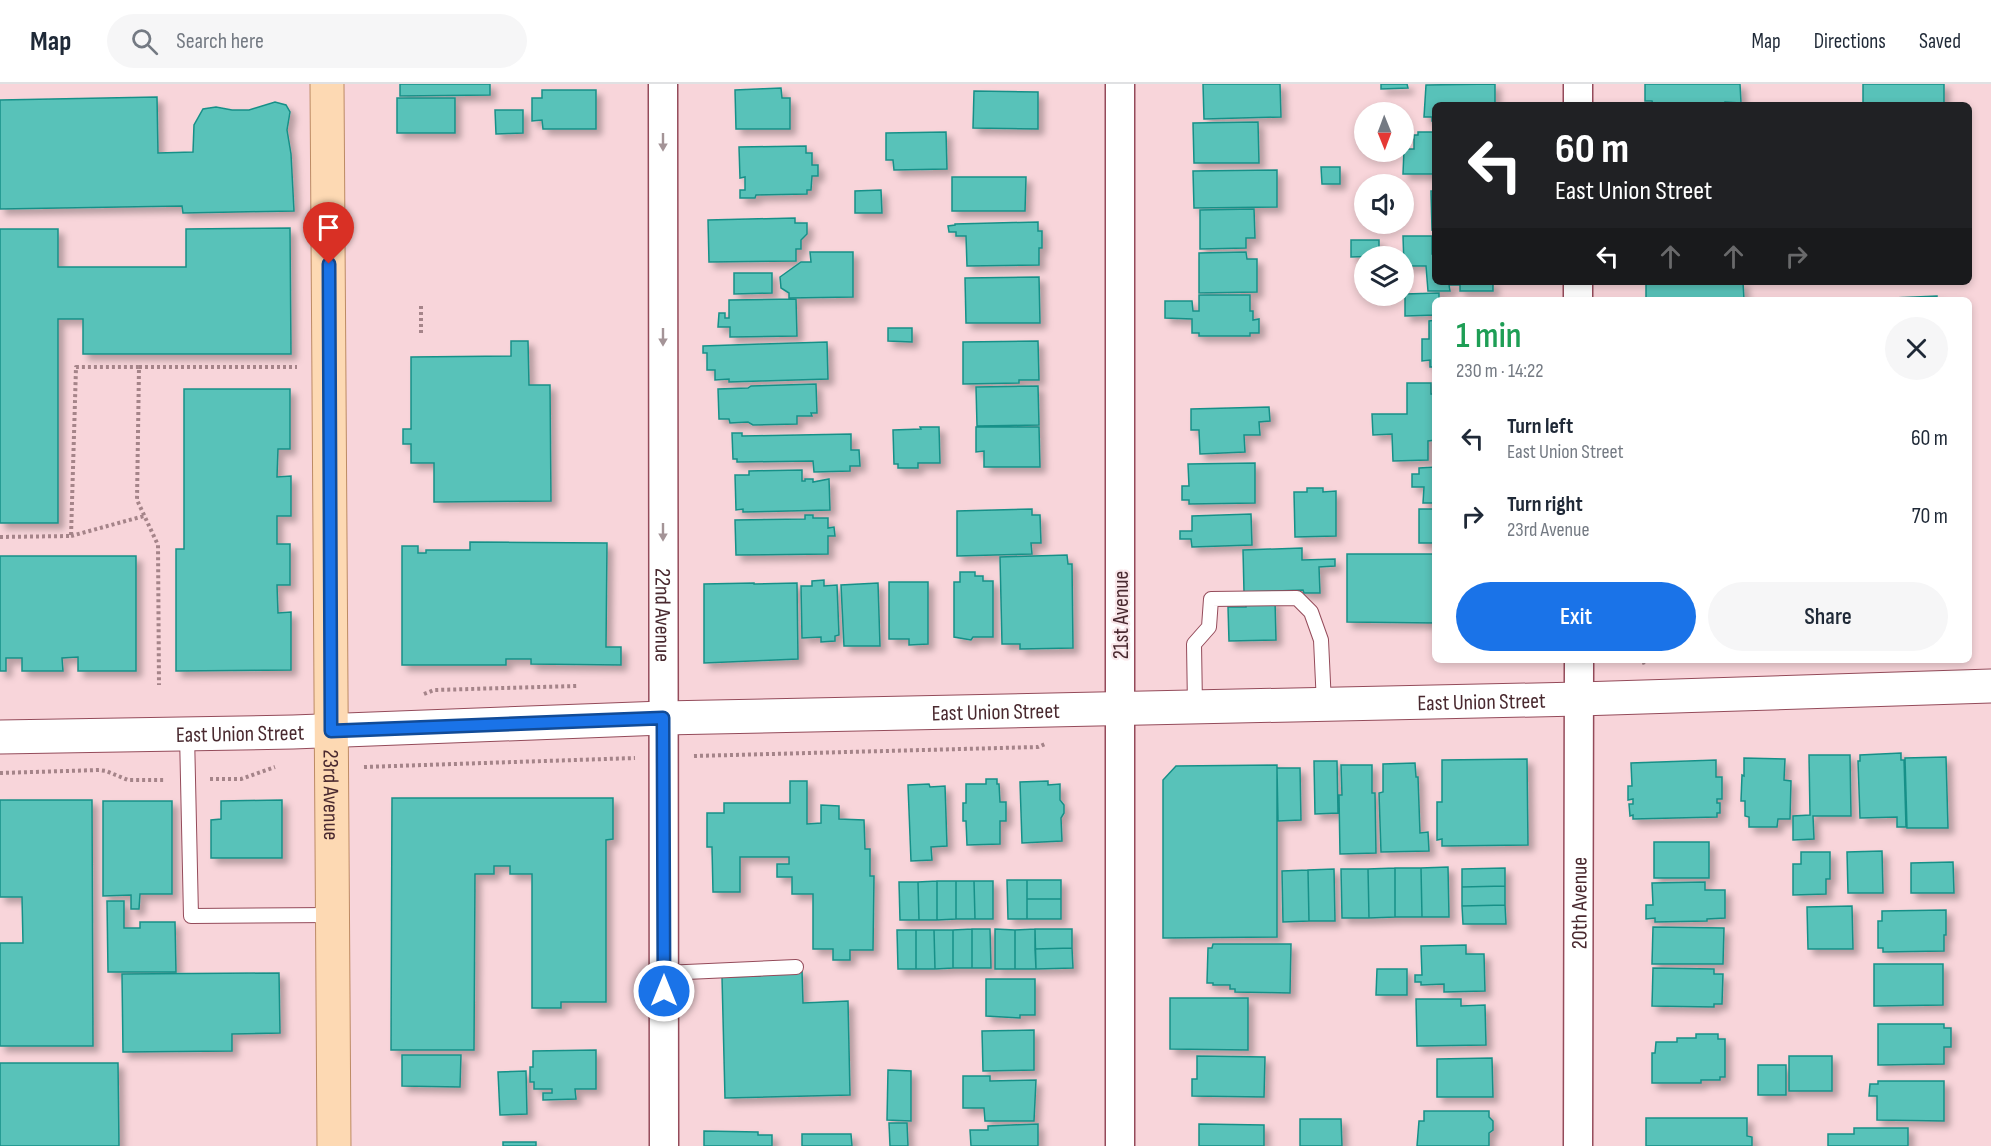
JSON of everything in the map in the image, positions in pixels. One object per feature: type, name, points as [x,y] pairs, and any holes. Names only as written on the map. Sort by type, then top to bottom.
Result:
[{"type":"main road","name":"23rd Avenue","points":[[327,84],[334,1146]]},
{"type":"main road","name":"East Union Street","points":[[0,737],[331,731],[663,718],[1579,699],[1991,686]]},
{"type":"street","name":"22nd Avenue","points":[[663,84],[664,1146]]},
{"type":"street","name":"21st Avenue","points":[[1120,84],[1120,1146]]},
{"type":"street","points":[[1578,84],[1578,102]]},
{"type":"street","name":"20th Avenue","points":[[1578,1146],[1579,663]]},
{"type":"lane","points":[[1195,706],[1194,644],[1209,627],[1210,599],[1297,598],[1311,612],[1321,640],[1323,704]]},
{"type":"lane","points":[[188,734],[191,916],[333,915]]},
{"type":"lane","points":[[664,973],[796,967]]},
{"type":"path","points":[[420,306],[421,333]]},
{"type":"path","points":[[71,536],[76,367],[301,367]]},
{"type":"path","points":[[139,367],[137,500],[158,545],[159,685]]},
{"type":"path","points":[[0,537],[71,536],[144,516]]},
{"type":"path","points":[[702,756],[1038,747],[1048,742]]},
{"type":"path","points":[[383,766],[627,758]]},
{"type":"path","points":[[233,779],[246,778],[273,767],[283,767]]},
{"type":"path","points":[[0,773],[106,771],[128,780],[169,780]]},
{"type":"building","points":[[400,84],[490,84],[490,95],[400,96]]},
{"type":"building","points":[[1203,84],[1280,84],[1281,117],[1204,119]]},
{"type":"building","points":[[1381,84],[1407,84],[1408,88],[1381,89]]},
{"type":"building","points":[[1495,84],[1495,102],[1432,102],[1432,117],[1424,117],[1426,85]]},
{"type":"building","points":[[1645,84],[1740,84],[1741,102],[1645,101]]},
{"type":"building","points":[[1863,84],[1944,84],[1944,102],[1863,102]]},
{"type":"building","points":[[781,88],[782,98],[790,98],[790,129],[736,129],[735,90]]},
{"type":"building","points":[[542,90],[596,90],[596,129],[543,129],[542,120],[532,121],[532,98],[542,98]]},
{"type":"building","points":[[974,91],[1038,92],[1038,129],[973,128]]},
{"type":"building","points":[[157,97],[158,153],[193,152],[194,125],[203,109],[216,107],[249,110],[275,102],[286,105],[290,112],[287,130],[291,154],[294,211],[183,213],[182,206],[0,209],[0,100]]},
{"type":"building","points":[[397,98],[455,98],[455,133],[397,133]]},
{"type":"building","points":[[495,110],[523,110],[523,133],[496,134]]},
{"type":"building","points":[[1258,122],[1259,163],[1194,163],[1193,123]]},
{"type":"building","points":[[946,132],[947,169],[894,170],[893,160],[886,160],[886,133]]},
{"type":"building","points":[[1418,132],[1432,132],[1432,174],[1403,174],[1403,162],[1414,162],[1414,135],[1418,135]]},
{"type":"building","points":[[806,146],[806,153],[812,153],[812,165],[818,165],[818,176],[812,176],[811,190],[807,190],[807,194],[756,195],[755,198],[740,198],[740,190],[745,190],[745,177],[740,178],[739,147]]},
{"type":"building","points":[[1321,167],[1340,167],[1340,184],[1322,184]]},
{"type":"building","points":[[1277,170],[1277,207],[1194,208],[1193,171]]},
{"type":"building","points":[[952,177],[1026,177],[1025,211],[952,211]]},
{"type":"building","points":[[881,190],[882,213],[855,213],[855,191]]},
{"type":"building","points":[[1254,209],[1255,238],[1246,238],[1246,248],[1200,249],[1200,210]]},
{"type":"building","points":[[795,218],[795,223],[807,223],[807,234],[801,240],[801,249],[796,249],[796,261],[709,262],[708,220]]},
{"type":"building","points":[[1038,222],[1038,231],[1042,231],[1039,265],[967,266],[966,236],[956,236],[956,232],[949,232],[948,226],[955,224]]},
{"type":"building","points":[[290,228],[291,354],[83,354],[83,319],[58,319],[58,523],[0,523],[0,229],[58,229],[58,267],[186,267],[186,229]]},
{"type":"building","points":[[1403,236],[1432,236],[1432,285],[1449,285],[1450,291],[1428,291],[1426,266],[1414,266],[1414,246],[1403,246]]},
{"type":"building","points":[[1351,240],[1379,240],[1379,246],[1354,246],[1354,257],[1351,257]]},
{"type":"building","points":[[810,252],[853,252],[853,297],[789,298],[789,293],[781,288],[780,277],[801,262],[811,262]]},
{"type":"building","points":[[1246,252],[1247,259],[1257,259],[1257,292],[1199,293],[1199,253]]},
{"type":"building","points":[[734,273],[772,273],[772,293],[734,294]]},
{"type":"building","points":[[1039,277],[1040,323],[966,323],[965,278]]},
{"type":"building","points":[[1460,285],[1493,285],[1493,291],[1460,291]]},
{"type":"building","points":[[1646,285],[1743,285],[1744,297],[1646,297]]},
{"type":"building","points":[[1439,293],[1439,297],[1432,297],[1432,315],[1405,316],[1405,306],[1414,306],[1414,294]]},
{"type":"building","points":[[1199,295],[1250,295],[1250,311],[1253,311],[1253,320],[1259,319],[1259,333],[1250,333],[1250,336],[1199,336],[1199,333],[1192,333],[1192,319],[1165,318],[1165,301],[1192,301],[1193,311],[1199,311]]},
{"type":"building","points":[[796,299],[797,336],[730,337],[730,327],[718,327],[719,313],[725,313],[725,318],[729,318],[729,300]]},
{"type":"building","points":[[1429,321],[1432,321],[1432,367],[1430,367],[1430,360],[1422,361],[1422,339],[1429,339]]},
{"type":"building","points":[[888,328],[912,328],[912,342],[888,341]]},
{"type":"building","points":[[511,341],[528,341],[529,385],[550,385],[551,501],[434,502],[434,463],[411,463],[411,444],[403,444],[403,429],[411,429],[411,357],[511,356]]},
{"type":"building","points":[[1038,341],[1039,380],[1019,380],[1019,383],[963,384],[963,342]]},
{"type":"building","points":[[827,342],[828,379],[729,382],[729,379],[715,380],[715,370],[707,370],[707,353],[703,353],[703,346]]},
{"type":"building","points":[[1407,383],[1431,383],[1432,440],[1428,441],[1428,460],[1393,461],[1392,434],[1373,435],[1372,414],[1407,414]]},
{"type":"building","points":[[816,384],[817,413],[811,413],[812,416],[797,416],[797,424],[753,425],[748,422],[730,423],[729,419],[719,419],[718,389]]},
{"type":"building","points":[[1038,386],[1039,425],[977,426],[976,387]]},
{"type":"building","points":[[184,389],[290,389],[290,449],[278,449],[277,477],[291,476],[291,516],[277,516],[277,544],[290,544],[290,585],[277,585],[278,613],[291,612],[291,670],[176,671],[176,549],[184,549]]},
{"type":"building","points":[[1269,407],[1270,421],[1259,422],[1260,435],[1244,435],[1245,452],[1200,454],[1199,430],[1191,430],[1191,409]]},
{"type":"building","points":[[920,427],[939,427],[940,463],[918,463],[918,468],[898,468],[898,464],[894,464],[893,430],[921,429]]},
{"type":"building","points":[[976,427],[1039,427],[1040,467],[984,467],[984,451],[976,452]]},
{"type":"building","points":[[732,433],[742,433],[742,436],[851,434],[851,450],[859,450],[860,466],[850,466],[850,471],[814,472],[813,461],[737,462],[737,459],[733,459]]},
{"type":"building","points":[[1255,463],[1255,503],[1189,504],[1189,500],[1182,500],[1182,486],[1189,486],[1188,464]]},
{"type":"building","points":[[1432,467],[1432,503],[1423,503],[1424,487],[1412,487],[1412,474],[1419,474],[1419,468]]},
{"type":"building","points":[[802,470],[802,481],[813,479],[813,482],[829,479],[830,510],[743,512],[743,509],[736,510],[735,475],[749,475],[749,471]]},
{"type":"building","points":[[1307,488],[1323,488],[1323,492],[1336,491],[1336,536],[1295,537],[1294,492],[1307,492]]},
{"type":"building","points":[[1032,509],[1032,515],[1040,515],[1041,543],[1031,543],[1032,554],[957,556],[957,511]]},
{"type":"building","points":[[1419,509],[1432,509],[1432,543],[1419,543]]},
{"type":"building","points":[[1251,514],[1252,545],[1192,547],[1191,539],[1180,539],[1180,531],[1192,531],[1192,516]]},
{"type":"building","points":[[805,515],[813,515],[813,518],[828,518],[828,528],[834,527],[835,536],[828,536],[828,554],[736,555],[735,520],[805,519]]},
{"type":"building","points":[[470,542],[607,543],[606,647],[621,647],[621,665],[531,664],[531,659],[506,659],[506,665],[402,665],[402,546],[418,546],[418,553],[426,553],[426,550],[470,550]]},
{"type":"building","points":[[1302,548],[1302,560],[1335,559],[1335,566],[1319,567],[1320,593],[1304,593],[1303,590],[1244,592],[1243,550]]},
{"type":"building","points":[[1347,554],[1432,554],[1432,623],[1347,622]]},
{"type":"building","points":[[1067,555],[1068,564],[1072,564],[1073,648],[1020,649],[1020,644],[1002,644],[1000,557]]},
{"type":"building","points":[[0,556],[136,556],[136,671],[78,671],[78,657],[62,658],[63,671],[22,671],[22,658],[6,658],[6,671],[0,671]]},
{"type":"building","points":[[960,572],[975,572],[975,576],[983,576],[983,581],[993,581],[993,637],[973,637],[971,640],[954,637],[954,582],[960,582]]},
{"type":"building","points":[[824,580],[824,586],[837,585],[839,635],[835,636],[835,641],[821,642],[821,637],[802,638],[801,586],[812,586],[812,581]]},
{"type":"building","points":[[889,582],[928,582],[928,644],[909,645],[909,639],[889,639]]},
{"type":"building","points":[[797,583],[798,659],[704,663],[704,584]]},
{"type":"building","points":[[878,583],[880,646],[844,646],[841,585]]},
{"type":"building","points":[[1275,600],[1276,640],[1229,641],[1228,607],[1246,607],[1246,601]]},
{"type":"building","points":[[1901,753],[1901,760],[1904,760],[1906,827],[1897,827],[1897,817],[1860,818],[1858,761],[1860,761],[1860,755]]},
{"type":"building","points":[[1809,755],[1850,755],[1851,816],[1813,816],[1814,839],[1793,840],[1793,816],[1810,815]]},
{"type":"building","points":[[1946,757],[1948,828],[1907,828],[1905,758]]},
{"type":"building","points":[[1744,758],[1785,759],[1784,780],[1791,781],[1790,819],[1778,819],[1777,827],[1749,827],[1749,817],[1745,816],[1745,801],[1741,801]]},
{"type":"building","points":[[1527,759],[1528,845],[1442,846],[1442,839],[1437,840],[1437,802],[1442,802],[1442,760]]},
{"type":"building","points":[[1716,760],[1716,777],[1722,777],[1722,799],[1717,799],[1717,803],[1720,803],[1720,813],[1717,813],[1717,817],[1633,819],[1633,815],[1630,816],[1629,804],[1633,804],[1633,799],[1628,800],[1628,786],[1632,786],[1631,763]]},
{"type":"building","points":[[1314,761],[1337,761],[1338,813],[1315,814]]},
{"type":"building","points":[[1415,763],[1416,777],[1418,777],[1420,833],[1428,832],[1429,851],[1381,852],[1379,793],[1383,792],[1383,764]]},
{"type":"building","points":[[1277,765],[1277,937],[1163,938],[1163,780],[1176,766]]},
{"type":"building","points":[[1341,765],[1372,765],[1376,853],[1340,854]]},
{"type":"building","points":[[1277,768],[1300,768],[1301,820],[1278,821]]},
{"type":"building","points":[[986,779],[997,779],[1000,802],[1006,802],[1006,821],[1000,821],[1000,844],[967,845],[966,821],[963,821],[966,784],[986,784]]},
{"type":"building","points":[[790,781],[807,781],[807,824],[821,823],[821,805],[839,806],[839,819],[864,820],[865,849],[870,849],[870,876],[874,876],[873,950],[850,950],[850,960],[833,960],[833,949],[813,949],[813,894],[792,894],[792,877],[777,877],[777,864],[789,864],[789,857],[740,857],[740,892],[713,892],[712,847],[707,847],[707,813],[724,813],[724,803],[790,803]]},
{"type":"building","points":[[1048,781],[1048,785],[1060,784],[1060,800],[1064,805],[1061,818],[1062,841],[1022,843],[1020,782]]},
{"type":"building","points":[[929,784],[930,787],[945,786],[947,846],[931,847],[932,860],[911,861],[908,785]]},
{"type":"building","points":[[392,798],[613,798],[613,839],[606,840],[606,1002],[561,1002],[561,1008],[532,1008],[532,874],[510,874],[510,866],[494,866],[494,874],[475,874],[474,1050],[391,1050]]},
{"type":"building","points":[[0,800],[92,800],[93,1046],[0,1046],[0,943],[23,943],[22,897],[0,897]]},
{"type":"building","points":[[282,800],[282,858],[211,858],[211,820],[221,819],[221,801]]},
{"type":"building","points":[[103,801],[172,801],[172,894],[140,894],[139,909],[131,909],[131,895],[103,896]]},
{"type":"building","points":[[1654,842],[1709,842],[1709,878],[1654,878]]},
{"type":"building","points":[[1882,851],[1883,893],[1848,893],[1847,852]]},
{"type":"building","points":[[1801,852],[1830,852],[1830,879],[1826,879],[1826,894],[1793,895],[1793,864],[1801,864]]},
{"type":"building","points":[[1953,862],[1954,893],[1911,893],[1911,863]]},
{"type":"building","points":[[1448,867],[1449,917],[1422,917],[1421,868]]},
{"type":"building","points":[[1395,868],[1421,868],[1422,917],[1395,917]]},
{"type":"building","points":[[1395,868],[1395,917],[1369,918],[1368,869]]},
{"type":"building","points":[[1505,868],[1505,886],[1462,887],[1462,869]]},
{"type":"building","points":[[1334,869],[1335,921],[1309,921],[1308,870]]},
{"type":"building","points":[[1341,869],[1368,869],[1369,918],[1342,918]]},
{"type":"building","points":[[1308,870],[1309,921],[1283,922],[1282,871]]},
{"type":"building","points":[[1007,880],[1027,880],[1027,919],[1008,919]]},
{"type":"building","points":[[1027,880],[1061,880],[1061,899],[1027,899]]},
{"type":"building","points":[[937,881],[956,881],[956,919],[937,920]]},
{"type":"building","points":[[937,881],[937,920],[919,920],[918,882]]},
{"type":"building","points":[[956,881],[974,881],[975,919],[956,919]]},
{"type":"building","points":[[974,881],[993,881],[993,919],[975,919]]},
{"type":"building","points":[[899,882],[918,882],[919,920],[900,920]]},
{"type":"building","points":[[1705,882],[1705,890],[1725,890],[1725,918],[1707,919],[1707,921],[1655,922],[1655,918],[1646,919],[1646,905],[1653,905],[1652,883]]},
{"type":"building","points":[[1505,886],[1505,905],[1462,906],[1462,887]]},
{"type":"building","points":[[1027,899],[1061,899],[1061,919],[1027,919]]},
{"type":"building","points":[[107,901],[124,901],[124,928],[140,928],[140,922],[175,922],[176,972],[108,972]]},
{"type":"building","points":[[1505,905],[1506,924],[1463,924],[1462,906]]},
{"type":"building","points":[[1852,906],[1853,949],[1808,949],[1807,907]]},
{"type":"building","points":[[1946,910],[1944,951],[1883,952],[1883,948],[1878,948],[1878,921],[1882,921],[1882,911]]},
{"type":"building","points":[[1653,927],[1724,928],[1723,964],[1652,964]]},
{"type":"building","points":[[972,929],[990,929],[991,968],[972,968]]},
{"type":"building","points":[[972,929],[972,968],[953,968],[953,930]]},
{"type":"building","points":[[995,929],[1015,930],[1015,969],[995,969]]},
{"type":"building","points":[[1035,929],[1072,929],[1072,948],[1035,949]]},
{"type":"building","points":[[1035,929],[1036,969],[1015,969],[1015,930]]},
{"type":"building","points":[[897,930],[916,930],[916,969],[898,969]]},
{"type":"building","points":[[916,930],[934,930],[935,969],[916,969]]},
{"type":"building","points":[[934,930],[953,930],[953,968],[935,969]]},
{"type":"building","points":[[1213,944],[1291,944],[1290,993],[1235,992],[1235,989],[1230,989],[1230,985],[1207,983],[1208,948],[1212,948]]},
{"type":"building","points":[[1466,945],[1466,954],[1484,954],[1485,991],[1444,992],[1444,984],[1421,985],[1421,982],[1415,982],[1415,975],[1422,975],[1421,946]]},
{"type":"building","points":[[1072,948],[1073,968],[1036,969],[1035,949]]},
{"type":"building","points":[[1874,964],[1943,964],[1943,1005],[1874,1006]]},
{"type":"building","points":[[1653,968],[1714,969],[1714,974],[1723,974],[1722,1004],[1714,1004],[1714,1007],[1652,1006]]},
{"type":"building","points":[[1377,969],[1407,969],[1407,995],[1376,995]]},
{"type":"building","points":[[760,970],[802,970],[803,1003],[848,1001],[850,1095],[725,1098],[722,977],[760,976]]},
{"type":"building","points":[[279,973],[280,1033],[232,1034],[232,1051],[123,1052],[122,974]]},
{"type":"building","points":[[986,979],[1035,979],[1035,1015],[1020,1015],[1020,1018],[986,1016]]},
{"type":"building","points":[[1170,998],[1248,998],[1248,1050],[1170,1049]]},
{"type":"building","points":[[1416,999],[1461,999],[1461,1006],[1485,1005],[1486,1045],[1417,1046]]},
{"type":"building","points":[[1878,1024],[1944,1024],[1944,1028],[1951,1028],[1951,1047],[1944,1047],[1944,1064],[1878,1065]]},
{"type":"building","points":[[1034,1030],[1034,1070],[983,1071],[982,1031]]},
{"type":"building","points":[[1696,1034],[1718,1034],[1718,1039],[1725,1039],[1725,1077],[1720,1077],[1720,1080],[1701,1080],[1701,1083],[1652,1083],[1652,1053],[1655,1053],[1656,1042],[1677,1042],[1677,1038],[1696,1038]]},
{"type":"building","points":[[596,1050],[596,1089],[575,1089],[576,1099],[543,1100],[543,1093],[552,1093],[552,1089],[534,1089],[534,1082],[530,1082],[533,1051]]},
{"type":"building","points":[[402,1055],[461,1055],[460,1087],[402,1086]]},
{"type":"building","points":[[1197,1056],[1265,1057],[1264,1097],[1192,1096],[1192,1079],[1197,1079]]},
{"type":"building","points":[[1789,1056],[1832,1056],[1832,1091],[1789,1091]]},
{"type":"building","points":[[1492,1058],[1493,1097],[1437,1097],[1437,1059]]},
{"type":"building","points":[[0,1063],[118,1063],[119,1146],[0,1146]]},
{"type":"building","points":[[1758,1065],[1786,1065],[1786,1095],[1758,1095]]},
{"type":"building","points":[[888,1070],[911,1071],[911,1121],[887,1120]]},
{"type":"building","points":[[526,1071],[527,1114],[500,1115],[498,1072]]},
{"type":"building","points":[[963,1076],[990,1076],[990,1081],[1036,1080],[1034,1121],[985,1121],[984,1108],[963,1108]]},
{"type":"building","points":[[1878,1081],[1944,1081],[1944,1121],[1877,1120],[1877,1096],[1869,1096],[1870,1084],[1878,1084]]},
{"type":"building","points":[[1424,1111],[1489,1111],[1489,1117],[1493,1121],[1493,1130],[1489,1133],[1489,1146],[1417,1146],[1419,1121],[1424,1121]]},
{"type":"building","points":[[1646,1118],[1747,1118],[1747,1136],[1752,1137],[1752,1146],[1646,1146]]},
{"type":"building","points":[[1300,1119],[1341,1119],[1342,1146],[1300,1146]]},
{"type":"building","points":[[889,1123],[907,1123],[908,1146],[890,1146]]},
{"type":"building","points":[[1038,1124],[1038,1146],[971,1146],[970,1130],[988,1130],[988,1126]]},
{"type":"building","points":[[1199,1124],[1264,1125],[1264,1146],[1199,1146]]},
{"type":"building","points":[[1854,1128],[1908,1128],[1908,1146],[1828,1146],[1828,1134],[1854,1134]]},
{"type":"building","points":[[704,1131],[758,1132],[758,1135],[772,1135],[772,1146],[704,1146]]},
{"type":"building","points":[[802,1134],[851,1134],[852,1146],[802,1146]]},
{"type":"building","points":[[503,1142],[536,1142],[536,1146],[503,1146]]},
{"type":"route","points":[[329,264],[331,731],[663,718],[664,991]]}]
